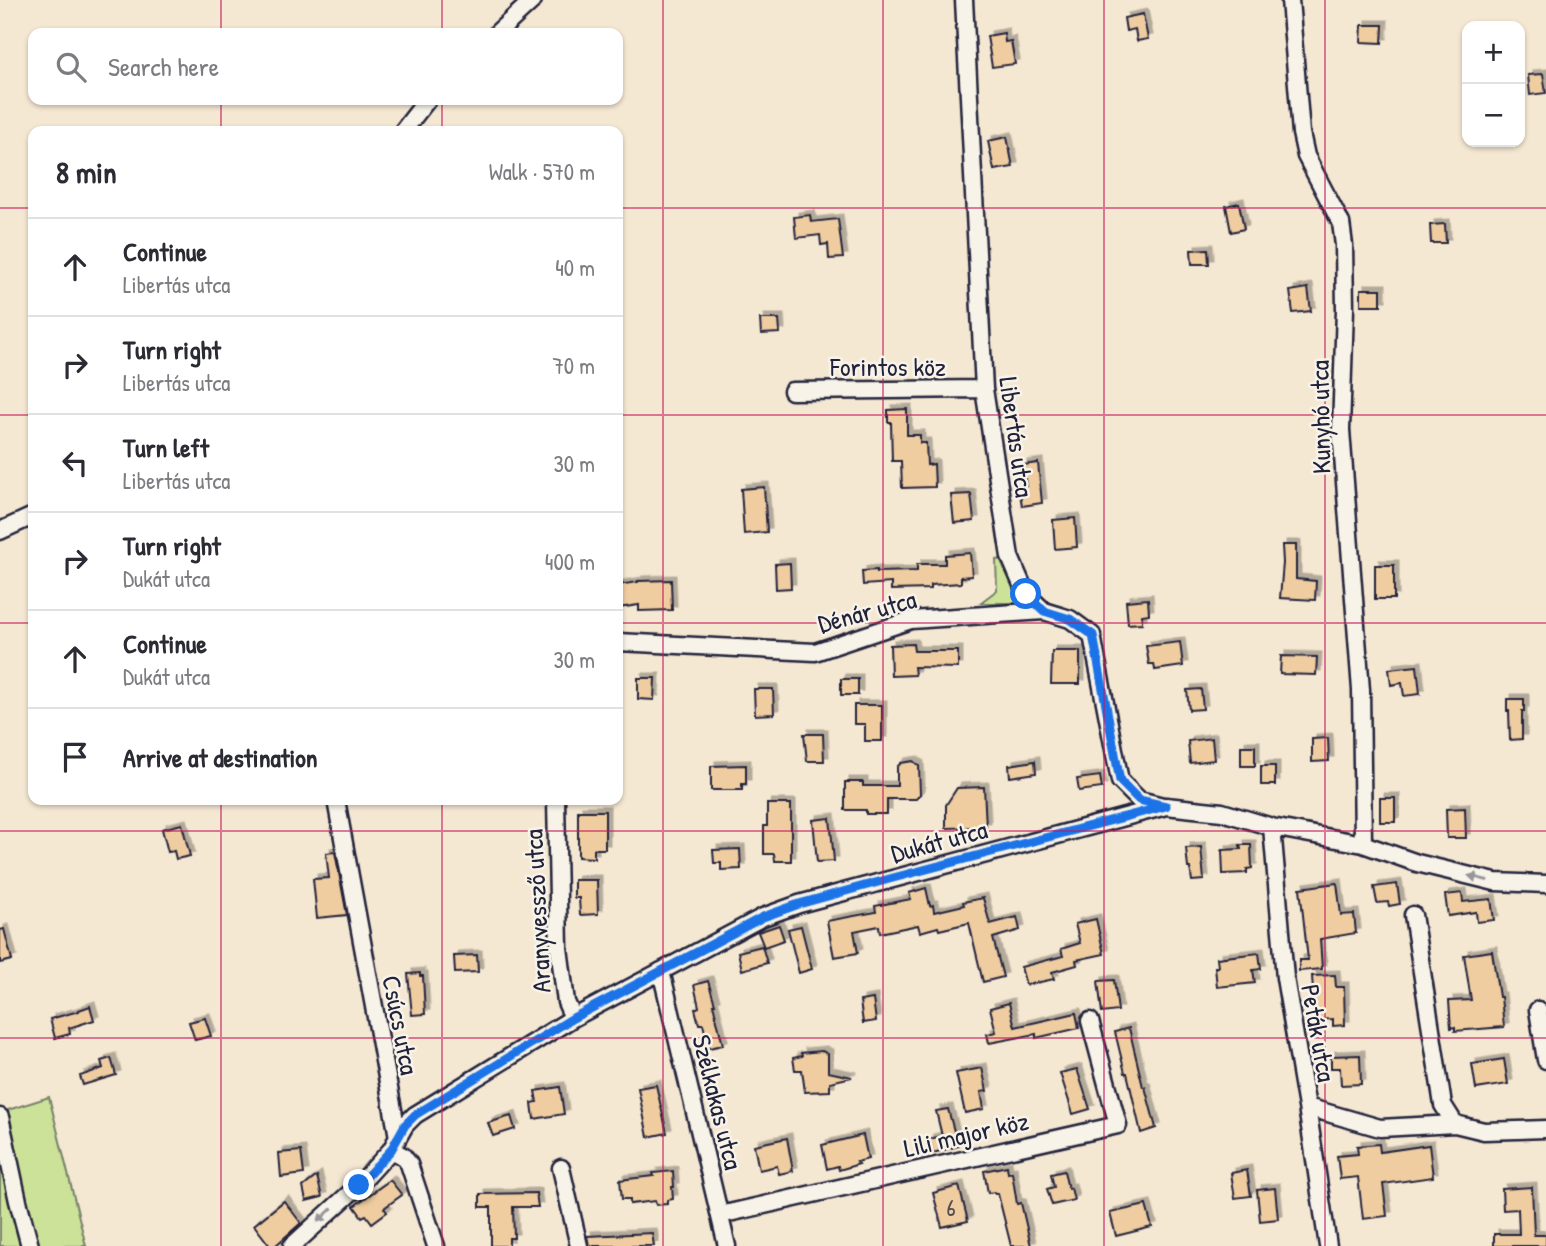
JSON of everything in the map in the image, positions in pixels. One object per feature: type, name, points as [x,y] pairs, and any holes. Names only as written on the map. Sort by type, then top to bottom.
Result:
[{"type":"street","points":[[502,28],[533,0]]},
{"type":"street","name":"Libertás utca","points":[[964,0],[984,390],[1010,558],[1026,594],[1044,611],[1070,619],[1093,635],[1120,781],[1139,800],[1166,806]]},
{"type":"street","name":"Kunyhó utca","points":[[1290,0],[1301,133],[1306,156],[1341,223],[1344,245],[1341,430],[1361,690],[1363,844]]},
{"type":"street","points":[[407,126],[423,105]]},
{"type":"street","name":"Forintos köz","points":[[792,391],[984,390]]},
{"type":"street","points":[[0,531],[28,518]]},
{"type":"street","name":"Dénár utca","points":[[623,642],[815,652],[911,620],[1044,611]]},
{"type":"street","name":"Csúcs utca","points":[[337,805],[394,1143]]},
{"type":"street","name":"Aranyvessző utca","points":[[556,805],[559,948],[566,1002],[573,1018]]},
{"type":"street","name":"Dukát utca","points":[[292,1246],[359,1185],[415,1115],[573,1018],[763,917],[799,904],[1166,806],[1222,812],[1272,827],[1363,844],[1417,863],[1495,882],[1546,884]]},
{"type":"street","name":"Peták utca","points":[[1272,827],[1285,978],[1328,1246]]},
{"type":"street","points":[[1413,915],[1443,1105],[1455,1125]]},
{"type":"street","name":"Szélkakas utca","points":[[661,971],[727,1246]]},
{"type":"street","points":[[1538,1010],[1546,1060]]},
{"type":"street","name":"Lili major köz","points":[[720,1215],[1118,1125],[1090,1020]]},
{"type":"street","points":[[1307,1107],[1380,1128],[1455,1125],[1484,1131],[1546,1129]]},
{"type":"street","points":[[0,1117],[30,1246]]},
{"type":"street","points":[[394,1143],[409,1164],[436,1246]]},
{"type":"street","points":[[561,1168],[579,1246]]},
{"type":"green space","points":[[1005,559],[1031,603],[980,603],[997,590],[996,560]]},
{"type":"green space","points":[[49,1097],[86,1246],[36,1246],[24,1199],[8,1110]]},
{"type":"green space","points":[[0,1150],[24,1246],[0,1246]]},
{"type":"building","points":[[1143,14],[1148,39],[1137,41],[1135,29],[1126,31],[1124,18]]},
{"type":"building","points":[[1362,25],[1383,25],[1382,43],[1361,42]]},
{"type":"building","points":[[1004,33],[1005,42],[1011,41],[1015,64],[992,67],[987,36]]},
{"type":"building","points":[[1543,74],[1546,93],[1530,95],[1528,75]]},
{"type":"building","points":[[1007,137],[1013,167],[994,170],[988,141]]},
{"type":"building","points":[[1239,203],[1244,229],[1231,232],[1226,206]]},
{"type":"building","points":[[810,215],[811,222],[838,219],[843,258],[829,259],[828,244],[821,245],[820,235],[796,238],[794,217]]},
{"type":"building","points":[[1445,224],[1446,243],[1431,243],[1430,225]]},
{"type":"building","points":[[1208,249],[1209,264],[1192,264],[1191,250]]},
{"type":"building","points":[[1308,288],[1311,311],[1293,313],[1290,291]]},
{"type":"building","points":[[1361,289],[1381,289],[1381,305],[1361,305]]},
{"type":"building","points":[[760,319],[779,319],[780,333],[761,334]]},
{"type":"building","points":[[907,409],[907,435],[920,435],[920,443],[926,443],[927,465],[934,464],[935,487],[902,488],[901,461],[892,461],[888,410]]},
{"type":"building","points":[[1038,463],[1042,503],[1022,506],[1019,487],[1026,486],[1023,465]]},
{"type":"building","points":[[764,487],[767,532],[744,534],[741,489]]},
{"type":"building","points":[[971,494],[974,521],[954,523],[951,495]]},
{"type":"building","points":[[1075,518],[1077,547],[1055,549],[1053,520]]},
{"type":"building","points":[[1282,545],[1296,545],[1296,579],[1316,581],[1315,600],[1280,598]]},
{"type":"building","points":[[970,553],[972,576],[961,577],[961,583],[931,585],[931,589],[891,590],[891,583],[863,585],[862,571],[917,571],[917,564],[945,564],[945,555]]},
{"type":"building","points":[[790,563],[791,588],[776,589],[775,564]]},
{"type":"building","points":[[1375,565],[1394,565],[1394,599],[1375,599]]},
{"type":"building","points":[[671,580],[672,610],[639,611],[639,605],[623,607],[623,584]]},
{"type":"building","points":[[1148,599],[1149,614],[1142,615],[1142,623],[1128,624],[1126,601]]},
{"type":"building","points":[[1180,642],[1183,666],[1155,670],[1154,664],[1149,664],[1146,646]]},
{"type":"building","points":[[913,644],[914,651],[958,651],[958,668],[914,667],[915,675],[891,676],[890,645]]},
{"type":"building","points":[[1052,651],[1080,651],[1080,684],[1051,684]]},
{"type":"building","points":[[1281,656],[1317,657],[1316,675],[1280,674]]},
{"type":"building","points":[[1417,666],[1420,694],[1404,696],[1402,683],[1391,685],[1389,669]]},
{"type":"building","points":[[638,678],[655,678],[654,700],[638,699]]},
{"type":"building","points":[[841,679],[858,679],[858,695],[841,695]]},
{"type":"building","points":[[754,689],[773,689],[774,714],[755,715]]},
{"type":"building","points":[[1201,689],[1203,709],[1189,710],[1187,690]]},
{"type":"building","points":[[1507,699],[1524,699],[1522,739],[1510,740]]},
{"type":"building","points":[[854,705],[882,705],[882,741],[865,741],[865,724],[854,724]]},
{"type":"building","points":[[804,734],[823,734],[824,761],[807,761]]},
{"type":"building","points":[[1212,738],[1214,760],[1190,763],[1188,741]]},
{"type":"building","points":[[1328,738],[1329,761],[1312,762],[1312,739]]},
{"type":"building","points":[[1241,746],[1255,746],[1255,766],[1241,766]]},
{"type":"building","points":[[913,761],[919,766],[920,794],[916,799],[887,799],[887,814],[845,810],[845,782],[863,782],[863,786],[897,786],[897,767],[901,763]]},
{"type":"building","points":[[1035,761],[1036,773],[1010,777],[1009,765]]},
{"type":"building","points":[[746,765],[746,784],[742,784],[742,790],[711,790],[711,766]]},
{"type":"building","points":[[1261,766],[1275,766],[1275,785],[1261,785]]},
{"type":"building","points":[[1100,776],[1102,788],[1079,791],[1077,779]]},
{"type":"building","points":[[984,787],[986,827],[946,828],[946,805],[957,788]]},
{"type":"building","points":[[1380,798],[1395,798],[1395,822],[1380,822]]},
{"type":"building","points":[[767,804],[791,804],[791,861],[775,861],[774,854],[764,854]]},
{"type":"building","points":[[1465,808],[1466,838],[1447,838],[1446,809]]},
{"type":"building","points":[[578,811],[605,811],[605,849],[594,849],[594,858],[578,857]]},
{"type":"building","points":[[830,818],[834,861],[817,862],[813,820]]},
{"type":"building","points":[[182,824],[190,856],[176,859],[174,851],[168,852],[162,829]]},
{"type":"building","points":[[1240,845],[1251,845],[1252,868],[1247,869],[1247,873],[1223,874],[1222,850],[1241,849]]},
{"type":"building","points":[[1201,847],[1204,880],[1192,881],[1186,848]]},
{"type":"building","points":[[740,849],[741,869],[721,870],[721,863],[714,863],[713,850]]},
{"type":"building","points":[[335,852],[347,915],[317,918],[313,879],[329,878],[326,853]]},
{"type":"building","points":[[574,880],[597,880],[598,914],[580,915],[579,898],[574,898]]},
{"type":"building","points":[[1337,883],[1341,915],[1354,914],[1356,933],[1320,939],[1322,969],[1299,971],[1299,960],[1308,960],[1300,888]]},
{"type":"building","points":[[1397,884],[1400,904],[1389,906],[1388,902],[1377,903],[1374,887]]},
{"type":"building","points":[[926,888],[934,912],[983,898],[990,924],[1017,917],[1020,930],[993,938],[1003,977],[983,982],[969,923],[920,932],[918,925],[880,933],[879,926],[854,931],[858,953],[834,957],[827,921],[876,912],[875,906],[911,899],[909,893]]},
{"type":"building","points":[[1462,893],[1463,902],[1491,899],[1494,920],[1477,922],[1476,912],[1448,916],[1445,895]]},
{"type":"building","points":[[1096,919],[1104,954],[1076,960],[1077,965],[1052,972],[1054,979],[1026,985],[1021,967],[1063,956],[1061,949],[1080,943],[1075,924]]},
{"type":"building","points":[[779,925],[784,940],[764,947],[758,932]]},
{"type":"building","points":[[801,926],[812,969],[799,973],[788,929]]},
{"type":"building","points":[[4,929],[12,960],[0,963],[0,930]]},
{"type":"building","points":[[762,946],[767,963],[742,970],[738,952]]},
{"type":"building","points":[[1492,951],[1504,1027],[1455,1031],[1455,1027],[1451,1028],[1449,1001],[1471,1000],[1464,955]]},
{"type":"building","points":[[1259,953],[1261,969],[1253,970],[1255,983],[1217,987],[1217,958]]},
{"type":"building","points":[[477,955],[478,972],[455,973],[454,956]]},
{"type":"building","points":[[420,973],[420,976],[423,976],[425,1014],[412,1015],[408,974]]},
{"type":"building","points":[[1335,975],[1336,987],[1344,987],[1345,1025],[1333,1026],[1333,1019],[1315,1020],[1312,976]]},
{"type":"building","points":[[1114,980],[1118,1011],[1102,1013],[1098,981]]},
{"type":"building","points":[[708,981],[723,1045],[709,1048],[703,1024],[699,1024],[695,1009],[699,1007],[694,985]]},
{"type":"building","points":[[873,999],[876,1021],[863,1023],[860,1001]]},
{"type":"building","points":[[1009,1003],[1015,1027],[1076,1013],[1079,1028],[1036,1038],[1036,1034],[989,1043],[987,1034],[996,1032],[990,1008]]},
{"type":"building","points":[[90,1006],[94,1020],[69,1028],[70,1034],[55,1038],[50,1019]]},
{"type":"building","points":[[205,1018],[211,1036],[195,1040],[189,1022]]},
{"type":"building","points":[[1129,1028],[1156,1128],[1141,1133],[1115,1032]]},
{"type":"building","points":[[822,1051],[828,1054],[828,1072],[852,1077],[830,1082],[830,1091],[805,1092],[802,1070],[795,1070],[793,1058],[802,1056],[801,1053]]},
{"type":"building","points":[[1360,1055],[1361,1084],[1341,1085],[1340,1068],[1331,1068],[1331,1056]]},
{"type":"building","points":[[111,1058],[116,1075],[83,1085],[80,1076],[103,1068],[101,1061]]},
{"type":"building","points":[[1504,1059],[1508,1084],[1476,1089],[1472,1064]]},
{"type":"building","points":[[982,1068],[987,1091],[981,1092],[984,1109],[965,1113],[956,1073]]},
{"type":"building","points":[[1077,1069],[1090,1109],[1073,1114],[1060,1073]]},
{"type":"building","points":[[656,1085],[667,1133],[648,1137],[638,1088]]},
{"type":"building","points":[[560,1087],[564,1114],[534,1119],[532,1103],[537,1102],[535,1091]]},
{"type":"building","points":[[948,1109],[958,1146],[933,1153],[929,1139],[942,1136],[936,1111]]},
{"type":"building","points":[[511,1116],[515,1129],[493,1136],[488,1123]]},
{"type":"building","points":[[863,1135],[868,1159],[839,1170],[838,1166],[827,1169],[822,1145]]},
{"type":"building","points":[[787,1138],[793,1171],[779,1174],[777,1166],[759,1170],[754,1145]]},
{"type":"building","points":[[1379,1144],[1380,1152],[1429,1145],[1433,1177],[1383,1184],[1387,1216],[1363,1219],[1358,1177],[1340,1179],[1337,1156],[1358,1154],[1357,1146]]},
{"type":"building","points":[[301,1151],[304,1174],[281,1177],[279,1153]]},
{"type":"building","points":[[1007,1166],[1008,1173],[1012,1172],[1017,1204],[1021,1203],[1031,1246],[1011,1246],[998,1194],[988,1193],[984,1171]]},
{"type":"building","points":[[1247,1170],[1251,1196],[1235,1198],[1231,1173]]},
{"type":"building","points":[[673,1171],[673,1199],[667,1200],[667,1204],[656,1205],[655,1201],[630,1204],[630,1199],[622,1199],[620,1180]]},
{"type":"building","points":[[1064,1171],[1074,1200],[1052,1205],[1047,1189],[1054,1187],[1051,1174]]},
{"type":"building","points":[[317,1176],[322,1197],[306,1201],[303,1187]]},
{"type":"building","points":[[390,1180],[402,1195],[384,1208],[387,1212],[372,1223],[366,1215],[362,1217],[354,1206]]},
{"type":"building","points":[[959,1186],[968,1221],[942,1227],[933,1193]]},
{"type":"building","points":[[1532,1187],[1534,1235],[1546,1235],[1546,1246],[1494,1246],[1494,1234],[1519,1234],[1518,1209],[1503,1210],[1502,1189]]},
{"type":"building","points":[[1275,1188],[1278,1219],[1260,1221],[1257,1190]]},
{"type":"building","points":[[536,1193],[538,1207],[513,1207],[514,1238],[509,1238],[509,1246],[491,1246],[491,1207],[480,1207],[480,1194]]},
{"type":"building","points":[[284,1201],[301,1223],[275,1246],[270,1246],[254,1225]]},
{"type":"building","points":[[1146,1205],[1152,1227],[1116,1236],[1110,1213]]},
{"type":"building","points":[[652,1233],[654,1246],[589,1246],[587,1236]]},
{"type":"route","points":[[359,1185],[391,1150],[405,1125],[415,1115],[573,1018],[763,917],[799,904],[893,878],[1166,806],[1139,800],[1120,781],[1093,635],[1070,619],[1044,611],[1026,594]]}]
